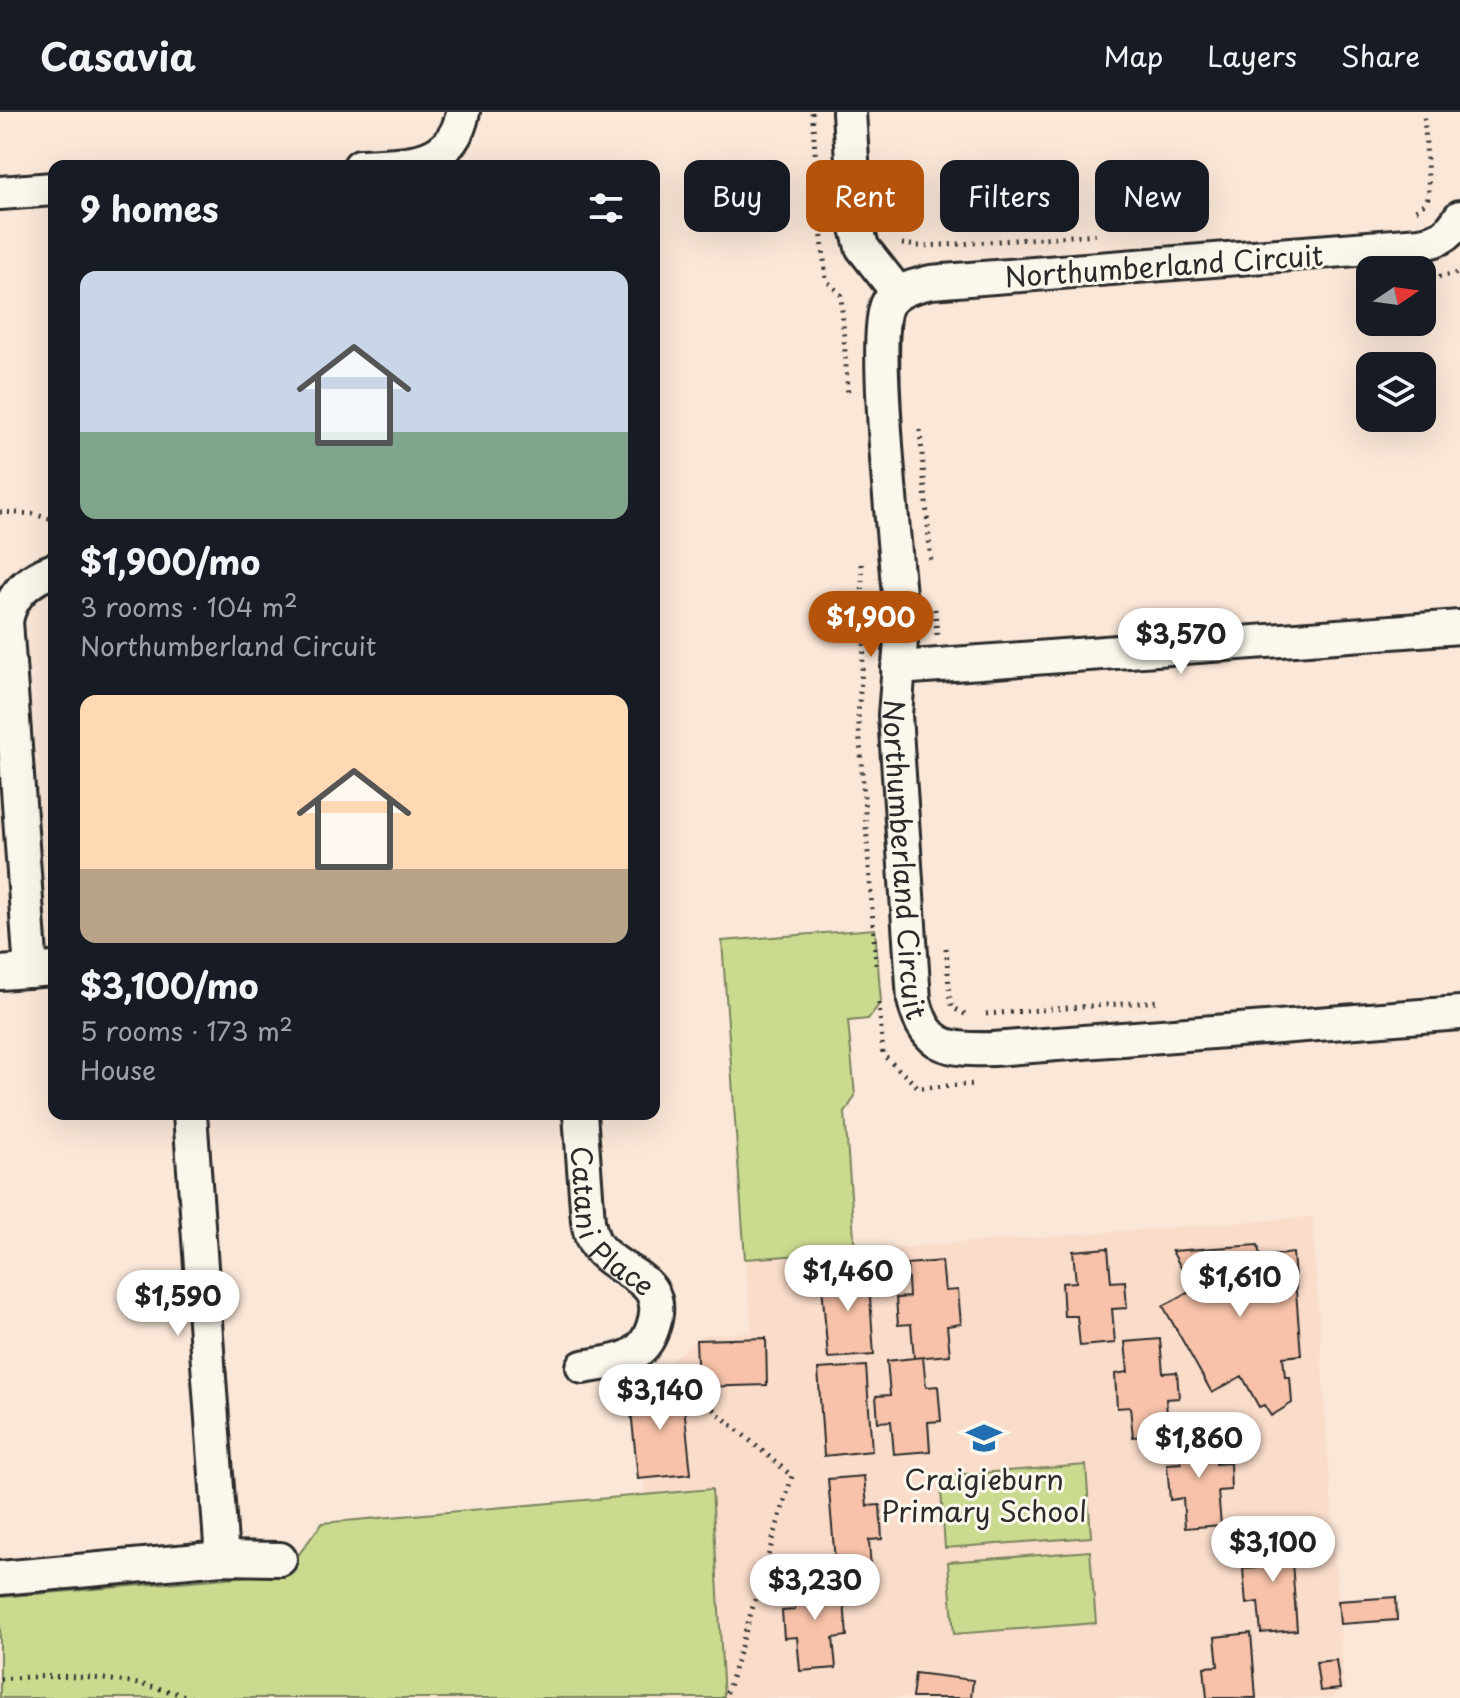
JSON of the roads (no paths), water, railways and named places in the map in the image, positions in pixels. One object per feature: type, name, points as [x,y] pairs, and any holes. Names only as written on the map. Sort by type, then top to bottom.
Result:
[{"type":"street","points":[[426,160],[452,157],[463,112]]},
{"type":"street","points":[[849,112],[856,224],[862,247],[898,293]]},
{"type":"street","points":[[0,193],[48,189]]},
{"type":"street","name":"Northumberland Circuit","points":[[1460,217],[1450,233],[1439,241],[1420,244],[931,282],[910,287],[898,293],[887,305],[883,317],[882,364],[900,605],[895,715],[914,1000],[919,1022],[927,1035],[962,1050],[993,1049],[1460,1013]]},
{"type":"street","points":[[28,971],[6,621],[17,593],[26,584],[48,573]]},
{"type":"street","points":[[898,668],[1460,627]]},
{"type":"street","points":[[190,1120],[222,1558]]},
{"type":"street","name":"Catani Place","points":[[580,1120],[591,1238],[600,1250],[649,1286],[656,1298],[657,1315],[641,1350],[625,1359],[583,1367]]},
{"type":"street","points":[[0,1578],[222,1558],[280,1559]]},
{"type":"place","name":"Craigieburn Primary School","points":[[984,1438]]}]
